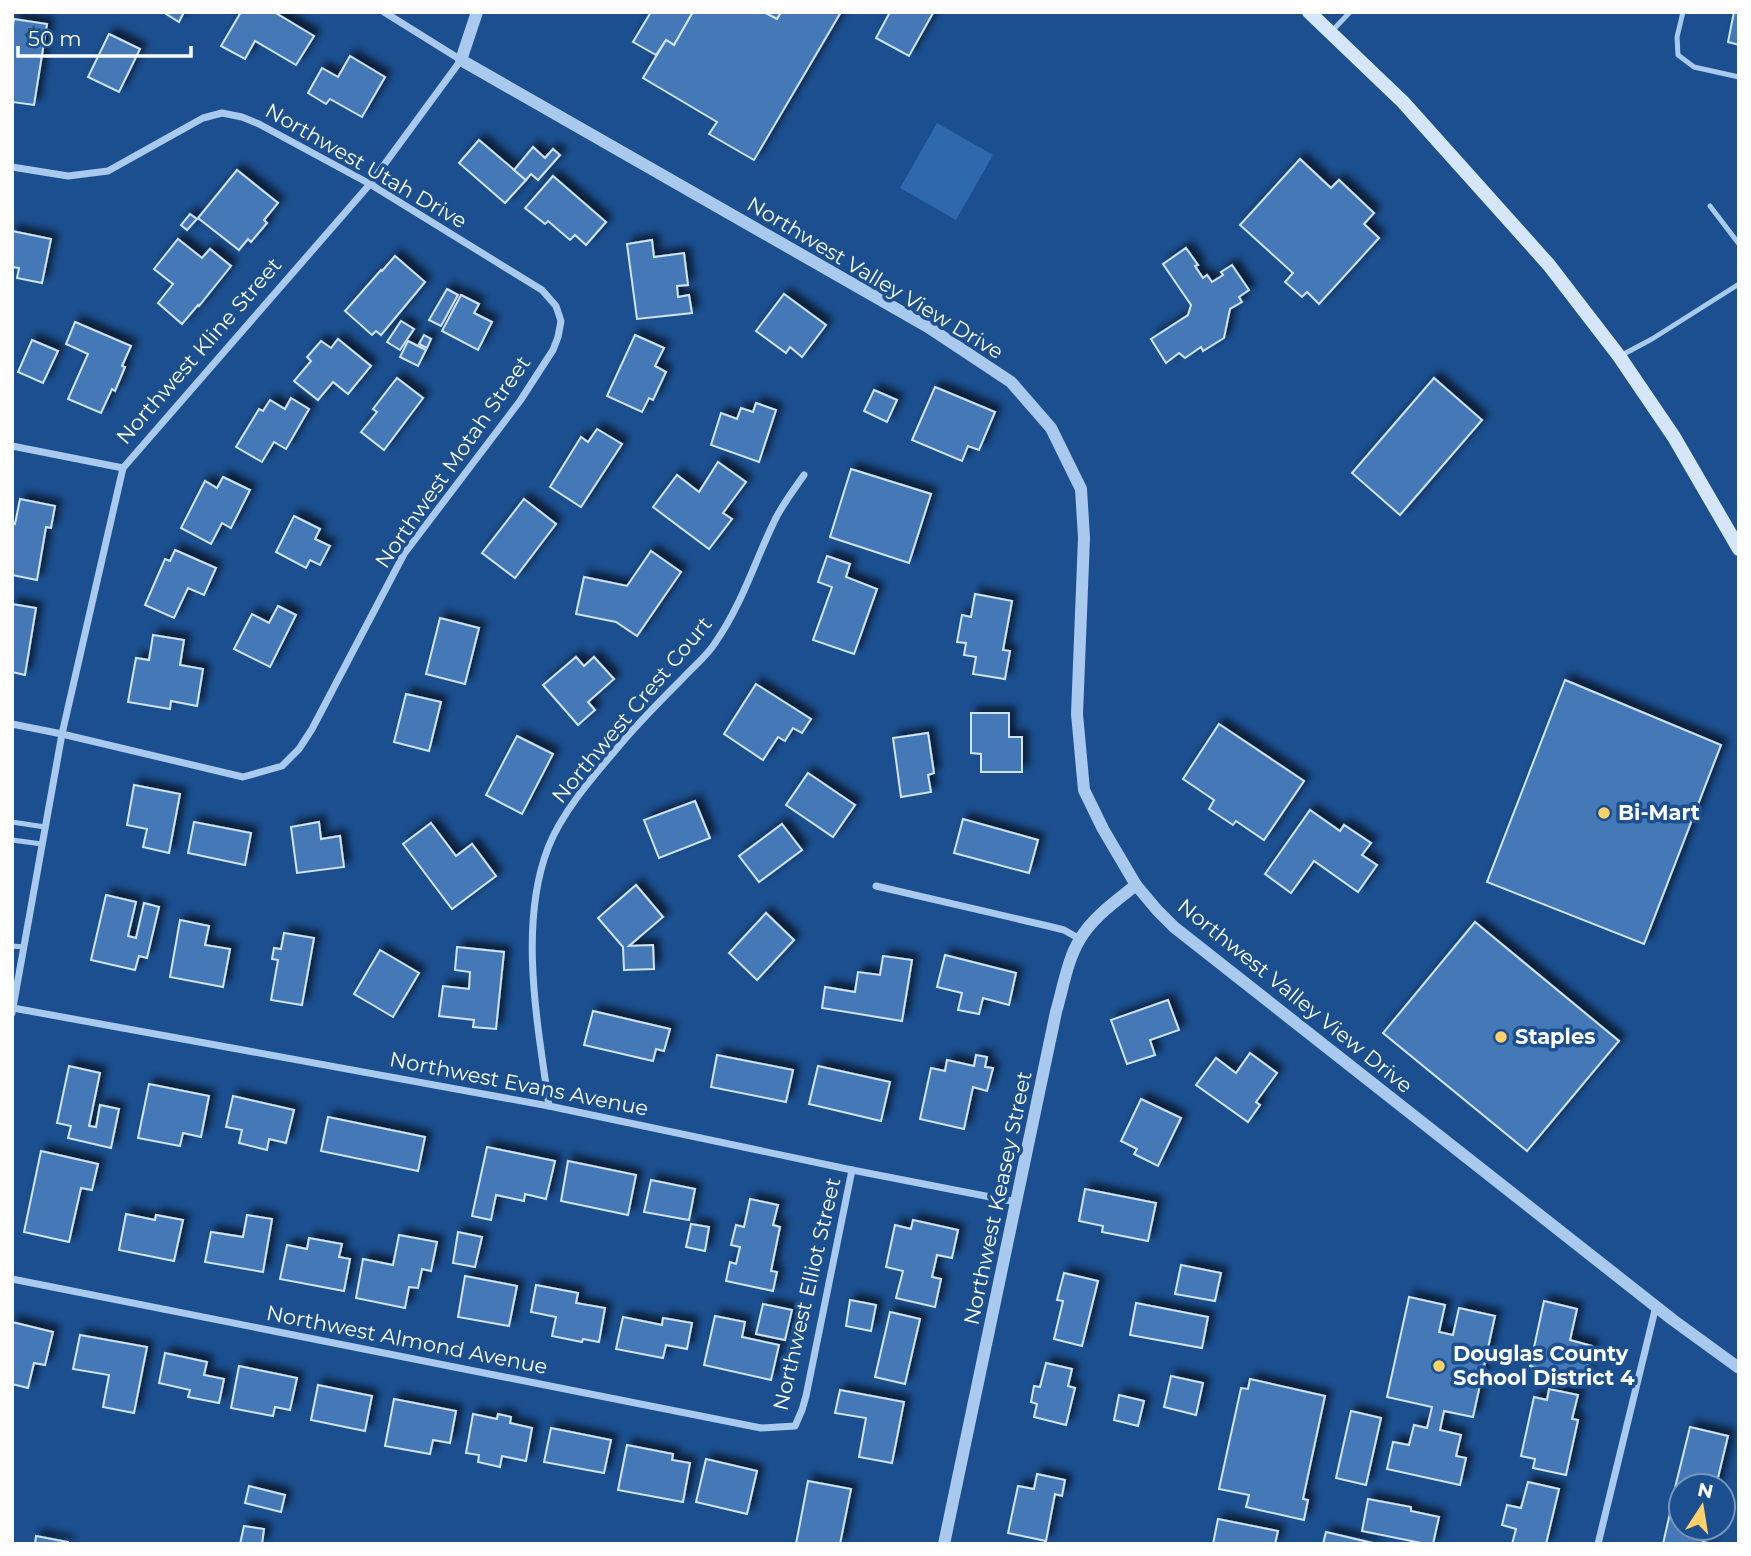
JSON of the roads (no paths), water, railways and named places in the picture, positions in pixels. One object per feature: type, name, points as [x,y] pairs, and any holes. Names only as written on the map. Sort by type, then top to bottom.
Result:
[{"type":"main road","points":[[1309,12],[1403,102],[1540,254],[1619,356],[1674,437],[1739,549]]},
{"type":"street","name":"Northwest Valley View Drive","points":[[384,12],[461,60],[928,327],[1011,382],[1051,428],[1081,489],[1084,538],[1077,714],[1084,790],[1136,885],[1174,927],[1673,1320],[1739,1368]]},
{"type":"street","name":"Northwest Kline Street","points":[[13,1011],[16,973],[22,961],[62,734],[123,468],[370,184],[461,60],[477,12]]},
{"type":"street","name":"Northwest Utah Drive","points":[[12,167],[68,176],[107,172],[203,118],[222,113],[242,117],[370,184],[542,290],[556,306],[561,321]]},
{"type":"street","name":"Northwest Motah Street","points":[[62,734],[243,777],[282,766],[299,749],[312,729],[404,554],[520,401],[553,350],[561,321]]},
{"type":"street","points":[[12,446],[123,468]]},
{"type":"street","name":"Northwest Crest Court","points":[[549,1106],[536,1012],[533,927],[536,889],[548,848],[562,820],[613,752],[713,647],[740,601],[784,502],[804,475]]},
{"type":"street","points":[[12,724],[62,734]]},
{"type":"street","name":"Northwest Keasey Street","points":[[944,1544],[1056,1012],[1080,939],[1103,912],[1136,885]]},
{"type":"street","points":[[876,886],[1064,930],[1080,939]]},
{"type":"street","name":"Northwest Evans Avenue","points":[[13,1011],[549,1106],[1017,1202]]},
{"type":"street","name":"Northwest Elliot Street","points":[[795,1426],[803,1410],[852,1170]]},
{"type":"street","name":"Northwest Almond Avenue","points":[[12,1279],[761,1428],[795,1426]]},
{"type":"street","points":[[1598,1544],[1656,1306]]},
{"type":"lane","points":[[1331,32],[1350,12]]},
{"type":"lane","points":[[1683,12],[1677,37],[1678,55],[1694,67],[1739,77]]},
{"type":"lane","points":[[1710,206],[1739,244]]},
{"type":"lane","points":[[1619,356],[1652,339],[1739,284]]},
{"type":"lane","points":[[12,822],[45,827]]},
{"type":"lane","points":[[12,840],[42,844]]},
{"type":"lane","points":[[12,946],[24,947]]},
{"type":"lane","points":[[12,959],[22,961]]},
{"type":"place","name":"Bi-Mart","points":[[1604,813]]},
{"type":"place","name":"Staples","points":[[1501,1037]]},
{"type":"place","name":"Douglas County School District 4","points":[[1439,1366]]}]
